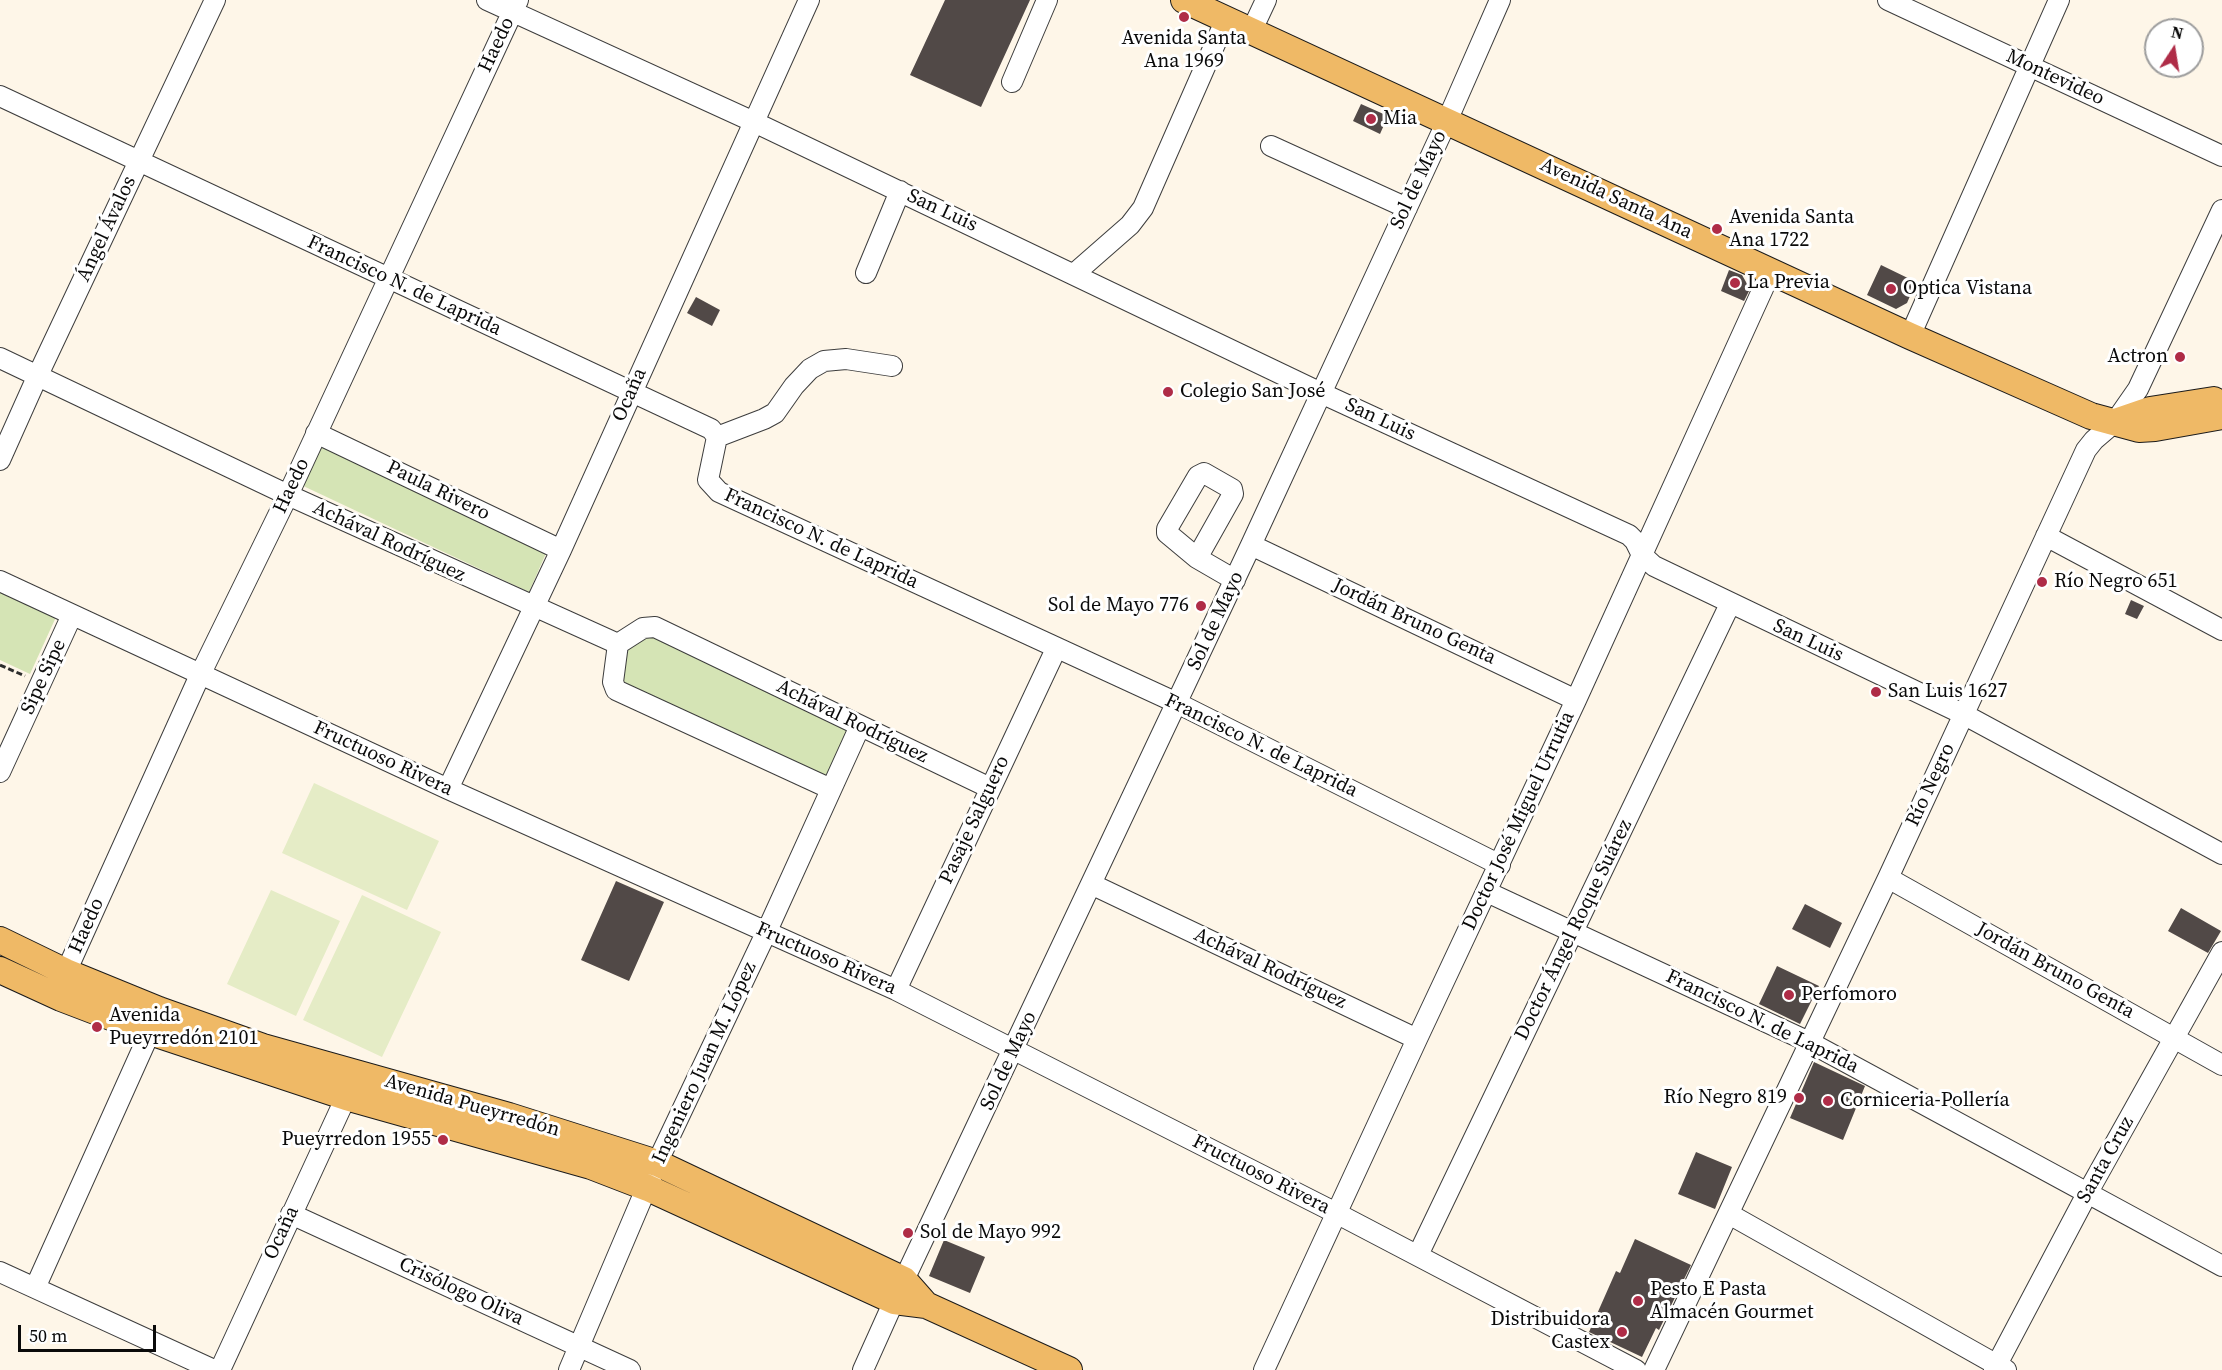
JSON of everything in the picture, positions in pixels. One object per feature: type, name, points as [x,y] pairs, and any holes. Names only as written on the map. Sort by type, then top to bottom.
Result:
[{"type":"main road","name":"Avenida Santa Ana","points":[[1184,0],[1910,336],[2091,416],[2139,429],[2222,416]]},
{"type":"main road","points":[[2115,422],[2150,410],[2222,399]]},
{"type":"main road","name":"Avenida Pueyrredón","points":[[0,940],[66,972],[155,1021],[346,1097],[591,1166],[899,1290]]},
{"type":"main road","name":"Avenida Pueyrredón","points":[[0,970],[61,998],[263,1047],[508,1116],[657,1163],[926,1305],[1070,1370]]},
{"type":"street","name":"Ángel Ávalos","points":[[0,460],[215,0]]},
{"type":"street","name":"San Luis","points":[[487,0],[516,6],[1322,393],[1629,535],[1642,555],[1654,566],[1963,714],[2222,854]]},
{"type":"street","name":"Ocaña","points":[[448,789],[561,550],[809,0]]},
{"type":"street","points":[[1012,82],[1047,0]]},
{"type":"street","points":[[1251,32],[1266,0]]},
{"type":"street","name":"Sol de Mayo","points":[[863,1370],[1322,393],[1500,0]]},
{"type":"street","name":"Montevideo","points":[[1888,0],[2222,156]]},
{"type":"street","points":[[1910,336],[2059,0]]},
{"type":"street","name":"Haedo","points":[[66,972],[200,675],[288,495],[516,6]]},
{"type":"street","points":[[1074,274],[1130,225],[1143,208],[1226,19]]},
{"type":"street","name":"Francisco N. de Laprida","points":[[0,96],[711,429],[717,437],[708,480],[719,492],[1177,703],[1500,865]]},
{"type":"street","points":[[1271,146],[1407,208]]},
{"type":"street","points":[[866,273],[900,191]]},
{"type":"street","name":"Río Negro","points":[[1654,1370],[1888,878],[2086,450],[2115,422],[2138,389],[2222,210]]},
{"type":"street","name":"Doctor José Miguel Urrutia","points":[[1264,1370],[1500,865],[1771,271]]},
{"type":"street","name":"Achával Rodríguez","points":[[0,358],[288,495],[534,608],[618,644],[643,628],[655,627],[990,788]]},
{"type":"street","points":[[717,437],[775,413],[794,386],[810,369],[824,361],[846,359],[892,366]]},
{"type":"street","name":"Paula Rivero","points":[[316,433],[561,550]]},
{"type":"street","points":[[2046,536],[2222,630]]},
{"type":"street","name":"Jordán Bruno Genta","points":[[1251,545],[1576,700]]},
{"type":"street","points":[[1197,558],[1235,580]]},
{"type":"street","name":"Fructuoso Rivera","points":[[0,581],[448,789],[896,990],[1418,1255],[1636,1370]]},
{"type":"street","name":"Doctor Ángel Roque Suárez","points":[[1418,1255],[1730,604]]},
{"type":"street","name":"Sipe Sipe","points":[[0,772],[72,615]]},
{"type":"street","points":[[618,644],[613,682],[616,690],[831,789]]},
{"type":"street","name":"Pasaje Salguero","points":[[896,990],[1056,649]]},
{"type":"street","name":"Ingeniero Juan M. López","points":[[569,1370],[657,1163],[766,933],[860,726]]},
{"type":"street","name":"Jordán Bruno Genta","points":[[1888,878],[2222,1065]]},
{"type":"street","name":"Achával Rodríguez","points":[[1091,884],[1417,1039]]},
{"type":"street","name":"Francisco N. de Laprida","points":[[1487,892],[1809,1042],[2222,1266]]},
{"type":"street","name":"Santa Cruz","points":[[1999,1368],[2088,1192],[2222,952]]},
{"type":"street","points":[[35,1288],[155,1021]]},
{"type":"street","name":"Ocaña","points":[[220,1370],[346,1097]]},
{"type":"street","name":"Crisólogo Oliva","points":[[291,1214],[630,1370]]},
{"type":"street","points":[[1729,1214],[1999,1368]]},
{"type":"street","points":[[0,1272],[214,1370]]},
{"type":"path","points":[[0,665],[41,684]]},
{"type":"green space","points":[[319,443],[547,551],[529,592],[299,484]]},
{"type":"green space","points":[[0,591],[56,617],[30,674],[0,660]]},
{"type":"green space","points":[[656,634],[855,729],[830,782],[621,687],[624,648]]},
{"type":"green space","points":[[314,783],[439,841],[407,910],[282,853]]},
{"type":"green space","points":[[271,890],[340,921],[296,1016],[227,984]]},
{"type":"green space","points":[[362,895],[441,932],[382,1057],[303,1020]]},
{"type":"building","points":[[945,0],[1030,0],[981,107],[910,75]]},
{"type":"building","name":"Mia","points":[[1361,104],[1388,116],[1380,134],[1353,121]]},
{"type":"building","name":"Optica Vistana","points":[[1881,265],[1916,282],[1907,303],[1896,309],[1867,295]]},
{"type":"building","name":"La Previa","points":[[1729,270],[1742,275],[1750,289],[1744,301],[1721,291]]},
{"type":"building","points":[[696,297],[720,310],[712,326],[687,313]]},
{"type":"building","points":[[2131,600],[2144,606],[2137,619],[2125,614]]},
{"type":"building","points":[[616,881],[664,902],[629,981],[581,960]]},
{"type":"building","points":[[1805,904],[1842,923],[1830,948],[1792,929]]},
{"type":"building","points":[[2181,908],[2221,931],[2208,953],[2168,931]]},
{"type":"building","name":"Perfomoro","points":[[1777,966],[1819,986],[1800,1024],[1759,1004]]},
{"type":"building","name":"Corniceria-Pollería","points":[[1814,1062],[1865,1086],[1843,1140],[1790,1118]]},
{"type":"building","points":[[1696,1152],[1732,1167],[1715,1209],[1678,1194]]},
{"type":"building","points":[[1635,1239],[1691,1265],[1659,1330],[1656,1328],[1642,1357],[1589,1332],[1616,1271],[1620,1273]]},
{"type":"building","points":[[944,1240],[985,1257],[970,1293],[929,1276]]},
{"type":"place","name":"Avenida Santa Ana 1969","points":[[1184,17]]},
{"type":"place","name":"Mia","points":[[1371,119]]},
{"type":"place","name":"Avenida Santa Ana 1722","points":[[1717,229]]},
{"type":"place","name":"La Previa","points":[[1735,283]]},
{"type":"place","name":"Optica Vistana","points":[[1891,289]]},
{"type":"place","name":"Actron","points":[[2180,357]]},
{"type":"place","name":"Colegio San José","points":[[1168,392]]},
{"type":"place","name":"Río Negro 651","points":[[2042,582]]},
{"type":"place","name":"Sol de Mayo 776","points":[[1201,606]]},
{"type":"place","name":"San Luis 1627","points":[[1876,692]]},
{"type":"place","name":"Perfomoro","points":[[1789,995]]},
{"type":"place","name":"Avenida Pueyrredón 2101","points":[[97,1027]]},
{"type":"place","name":"Río Negro 819","points":[[1799,1098]]},
{"type":"place","name":"Corniceria-Pollería","points":[[1828,1101]]},
{"type":"place","name":"Pueyrredon 1955","points":[[443,1140]]},
{"type":"place","name":"Sol de Mayo 992","points":[[908,1233]]},
{"type":"place","name":"Pesto E Pasta Almacén Gourmet","points":[[1638,1301]]},
{"type":"place","name":"Distribuidora Castex","points":[[1622,1332]]}]
